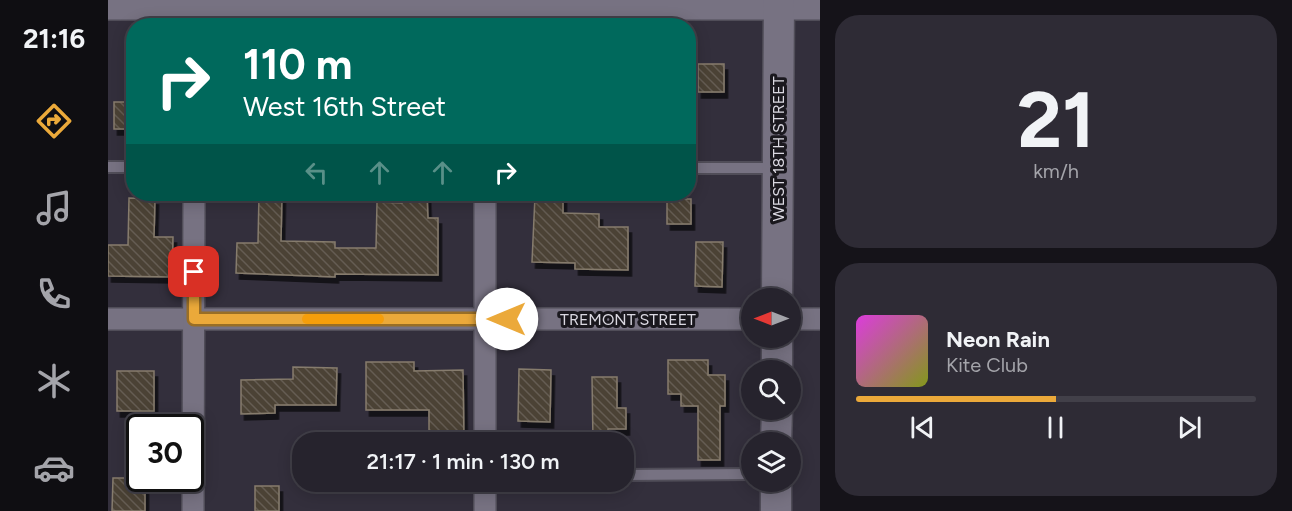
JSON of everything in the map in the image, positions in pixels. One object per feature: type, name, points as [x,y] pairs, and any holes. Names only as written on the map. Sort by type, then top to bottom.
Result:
[{"type":"main road","name":"WEST 18TH STREET","points":[[777,288],[779,4]]},
{"type":"main road","points":[[776,492],[776,511]]},
{"type":"street","points":[[108,9],[484,11],[779,4],[819,9]]},
{"type":"street","points":[[193,511],[194,201]]},
{"type":"street","points":[[484,201],[484,432]]},
{"type":"street","name":"TREMONT STREET","points":[[108,319],[741,319]]},
{"type":"street","points":[[801,319],[819,319]]},
{"type":"street","points":[[484,492],[484,511]]},
{"type":"lane","points":[[108,167],[126,167]]},
{"type":"lane","points":[[696,168],[778,168]]},
{"type":"lane","points":[[634,476],[741,474]]},
{"type":"building","points":[[698,64],[724,64],[724,92],[698,92]]},
{"type":"building","points":[[114,102],[126,102],[126,129],[114,129]]},
{"type":"building","points":[[129,201],[155,201],[154,237],[173,237],[172,277],[108,276],[108,245],[128,245]]},
{"type":"building","points":[[259,201],[282,201],[281,241],[335,242],[335,248],[376,248],[377,202],[427,201],[428,218],[438,218],[438,275],[335,274],[335,277],[236,273],[237,243],[258,243]]},
{"type":"building","points":[[535,201],[563,201],[563,213],[599,214],[599,227],[628,227],[628,270],[575,269],[575,263],[532,262]]},
{"type":"building","points":[[667,201],[691,201],[691,224],[667,224]]},
{"type":"building","points":[[696,242],[723,242],[722,287],[695,286]]},
{"type":"building","points":[[668,360],[708,360],[708,375],[725,375],[725,406],[720,406],[720,460],[698,460],[698,406],[681,406],[681,394],[668,394]]},
{"type":"building","points":[[366,362],[414,362],[414,371],[463,370],[464,432],[429,432],[429,410],[366,410]]},
{"type":"building","points":[[293,367],[337,368],[336,405],[275,405],[275,413],[241,414],[241,380],[293,379]]},
{"type":"building","points":[[519,369],[551,370],[550,422],[518,421]]},
{"type":"building","points":[[117,371],[154,371],[154,411],[117,411]]},
{"type":"building","points":[[592,377],[617,377],[617,408],[626,408],[626,429],[593,432]]},
{"type":"building","points":[[113,478],[126,478],[126,492],[145,492],[145,511],[112,511]]},
{"type":"building","points":[[255,486],[279,486],[279,511],[255,511]]},
{"type":"slow traffic","points":[[307,319],[379,319]]},
{"type":"route","points":[[194,272],[194,319],[507,319]]}]
